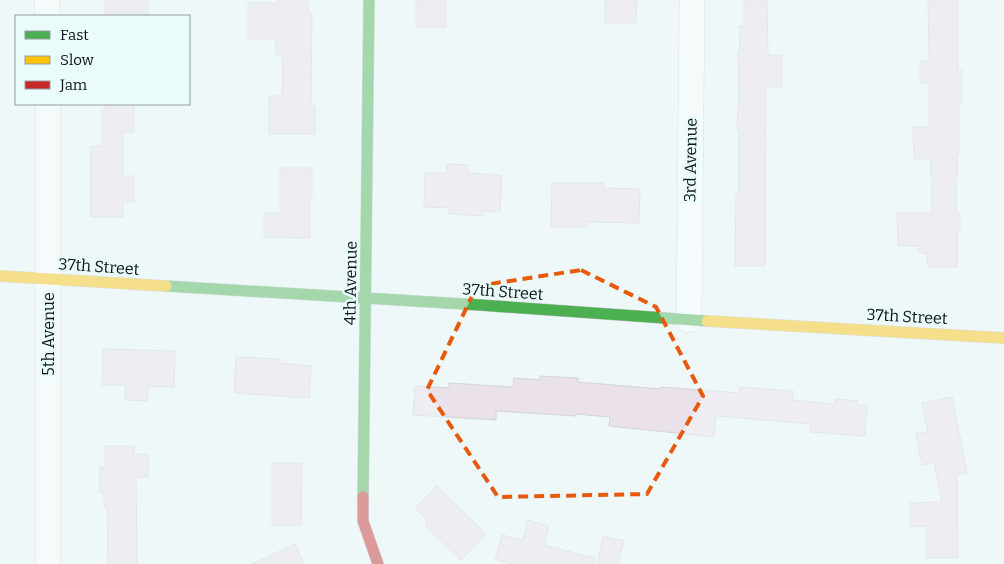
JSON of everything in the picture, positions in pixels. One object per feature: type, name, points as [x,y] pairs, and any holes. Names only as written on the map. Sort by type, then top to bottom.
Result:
[{"type":"street","points":[[47,0],[47,15]]},
{"type":"street","name":"4th Avenue","points":[[369,0],[363,521],[378,564]]},
{"type":"street","name":"3rd Avenue","points":[[688,320],[692,0]]},
{"type":"street","name":"5th Avenue","points":[[48,105],[48,564]]},
{"type":"street","name":"37th Street","points":[[0,276],[480,305],[688,320],[1004,338]]},
{"type":"highlighted area","points":[[581,270],[656,307],[703,396],[647,494],[498,497],[427,390],[477,286]]},
{"type":"building","points":[[105,0],[148,0],[148,15],[105,15]]},
{"type":"building","points":[[278,0],[308,0],[308,13],[312,13],[311,106],[315,106],[315,134],[269,134],[269,96],[282,96],[283,56],[276,56],[276,39],[248,39],[248,3],[278,3]]},
{"type":"building","points":[[416,0],[446,0],[446,27],[416,27]]},
{"type":"building","points":[[605,0],[637,0],[636,23],[605,23]]},
{"type":"building","points":[[744,0],[767,0],[768,55],[782,55],[782,87],[766,87],[765,266],[735,266],[736,194],[739,194],[739,129],[737,129],[739,106],[738,51],[740,51],[739,26],[744,26]]},
{"type":"building","points":[[928,0],[958,0],[958,70],[962,70],[962,102],[959,102],[959,153],[957,153],[956,177],[956,213],[960,213],[960,230],[957,230],[957,267],[928,267],[927,253],[919,253],[919,246],[898,246],[897,213],[932,213],[931,159],[914,159],[913,127],[929,127],[929,83],[920,83],[920,61],[929,61]]},
{"type":"building","points":[[105,105],[134,105],[134,132],[123,132],[123,176],[134,176],[134,202],[123,202],[123,217],[91,217],[91,146],[102,146],[102,110],[105,110]]},
{"type":"building","points":[[447,164],[468,165],[468,173],[502,175],[500,212],[483,211],[483,216],[449,214],[450,208],[424,207],[425,173],[446,173]]},
{"type":"building","points":[[280,168],[312,168],[310,238],[264,237],[264,213],[280,213]]},
{"type":"building","points":[[552,183],[604,183],[604,188],[640,189],[639,223],[587,222],[587,227],[551,227]]},
{"type":"building","points":[[103,349],[175,351],[174,387],[148,386],[147,401],[125,400],[125,385],[102,385]]},
{"type":"building","points":[[236,357],[280,359],[280,363],[311,366],[309,398],[234,393]]},
{"type":"building","points":[[540,376],[578,378],[578,382],[661,389],[661,387],[739,393],[740,387],[793,391],[792,400],[835,404],[835,399],[857,401],[857,405],[867,405],[865,436],[810,432],[811,424],[716,416],[714,437],[609,426],[610,417],[576,414],[576,416],[496,411],[496,420],[413,415],[415,386],[449,388],[449,383],[513,387],[514,378],[540,380]]},
{"type":"building","points":[[952,397],[967,473],[957,475],[958,558],[926,558],[926,526],[910,527],[910,503],[942,502],[934,462],[922,465],[916,434],[928,432],[922,403]]},
{"type":"building","points":[[105,446],[134,446],[134,454],[148,454],[148,477],[136,477],[137,564],[108,564],[107,507],[104,507],[104,493],[100,493],[100,467],[105,467]]},
{"type":"building","points":[[272,463],[302,463],[301,525],[272,525]]},
{"type":"building","points":[[437,486],[486,534],[461,560],[425,525],[428,521],[415,508]]},
{"type":"building","points":[[528,520],[549,526],[544,545],[595,558],[594,564],[514,564],[495,559],[502,535],[523,540]]},
{"type":"building","points":[[603,536],[624,541],[618,564],[597,564]]},
{"type":"building","points":[[295,544],[304,564],[252,564]]},
{"type":"traffic: fast","points":[[363,497],[369,0]]},
{"type":"traffic: fast","points":[[166,286],[707,321]]},
{"type":"traffic: slow","points":[[0,276],[166,286]]},
{"type":"traffic: slow","points":[[707,321],[1004,338]]},
{"type":"traffic: jam","points":[[363,497],[363,521],[378,564]]}]
